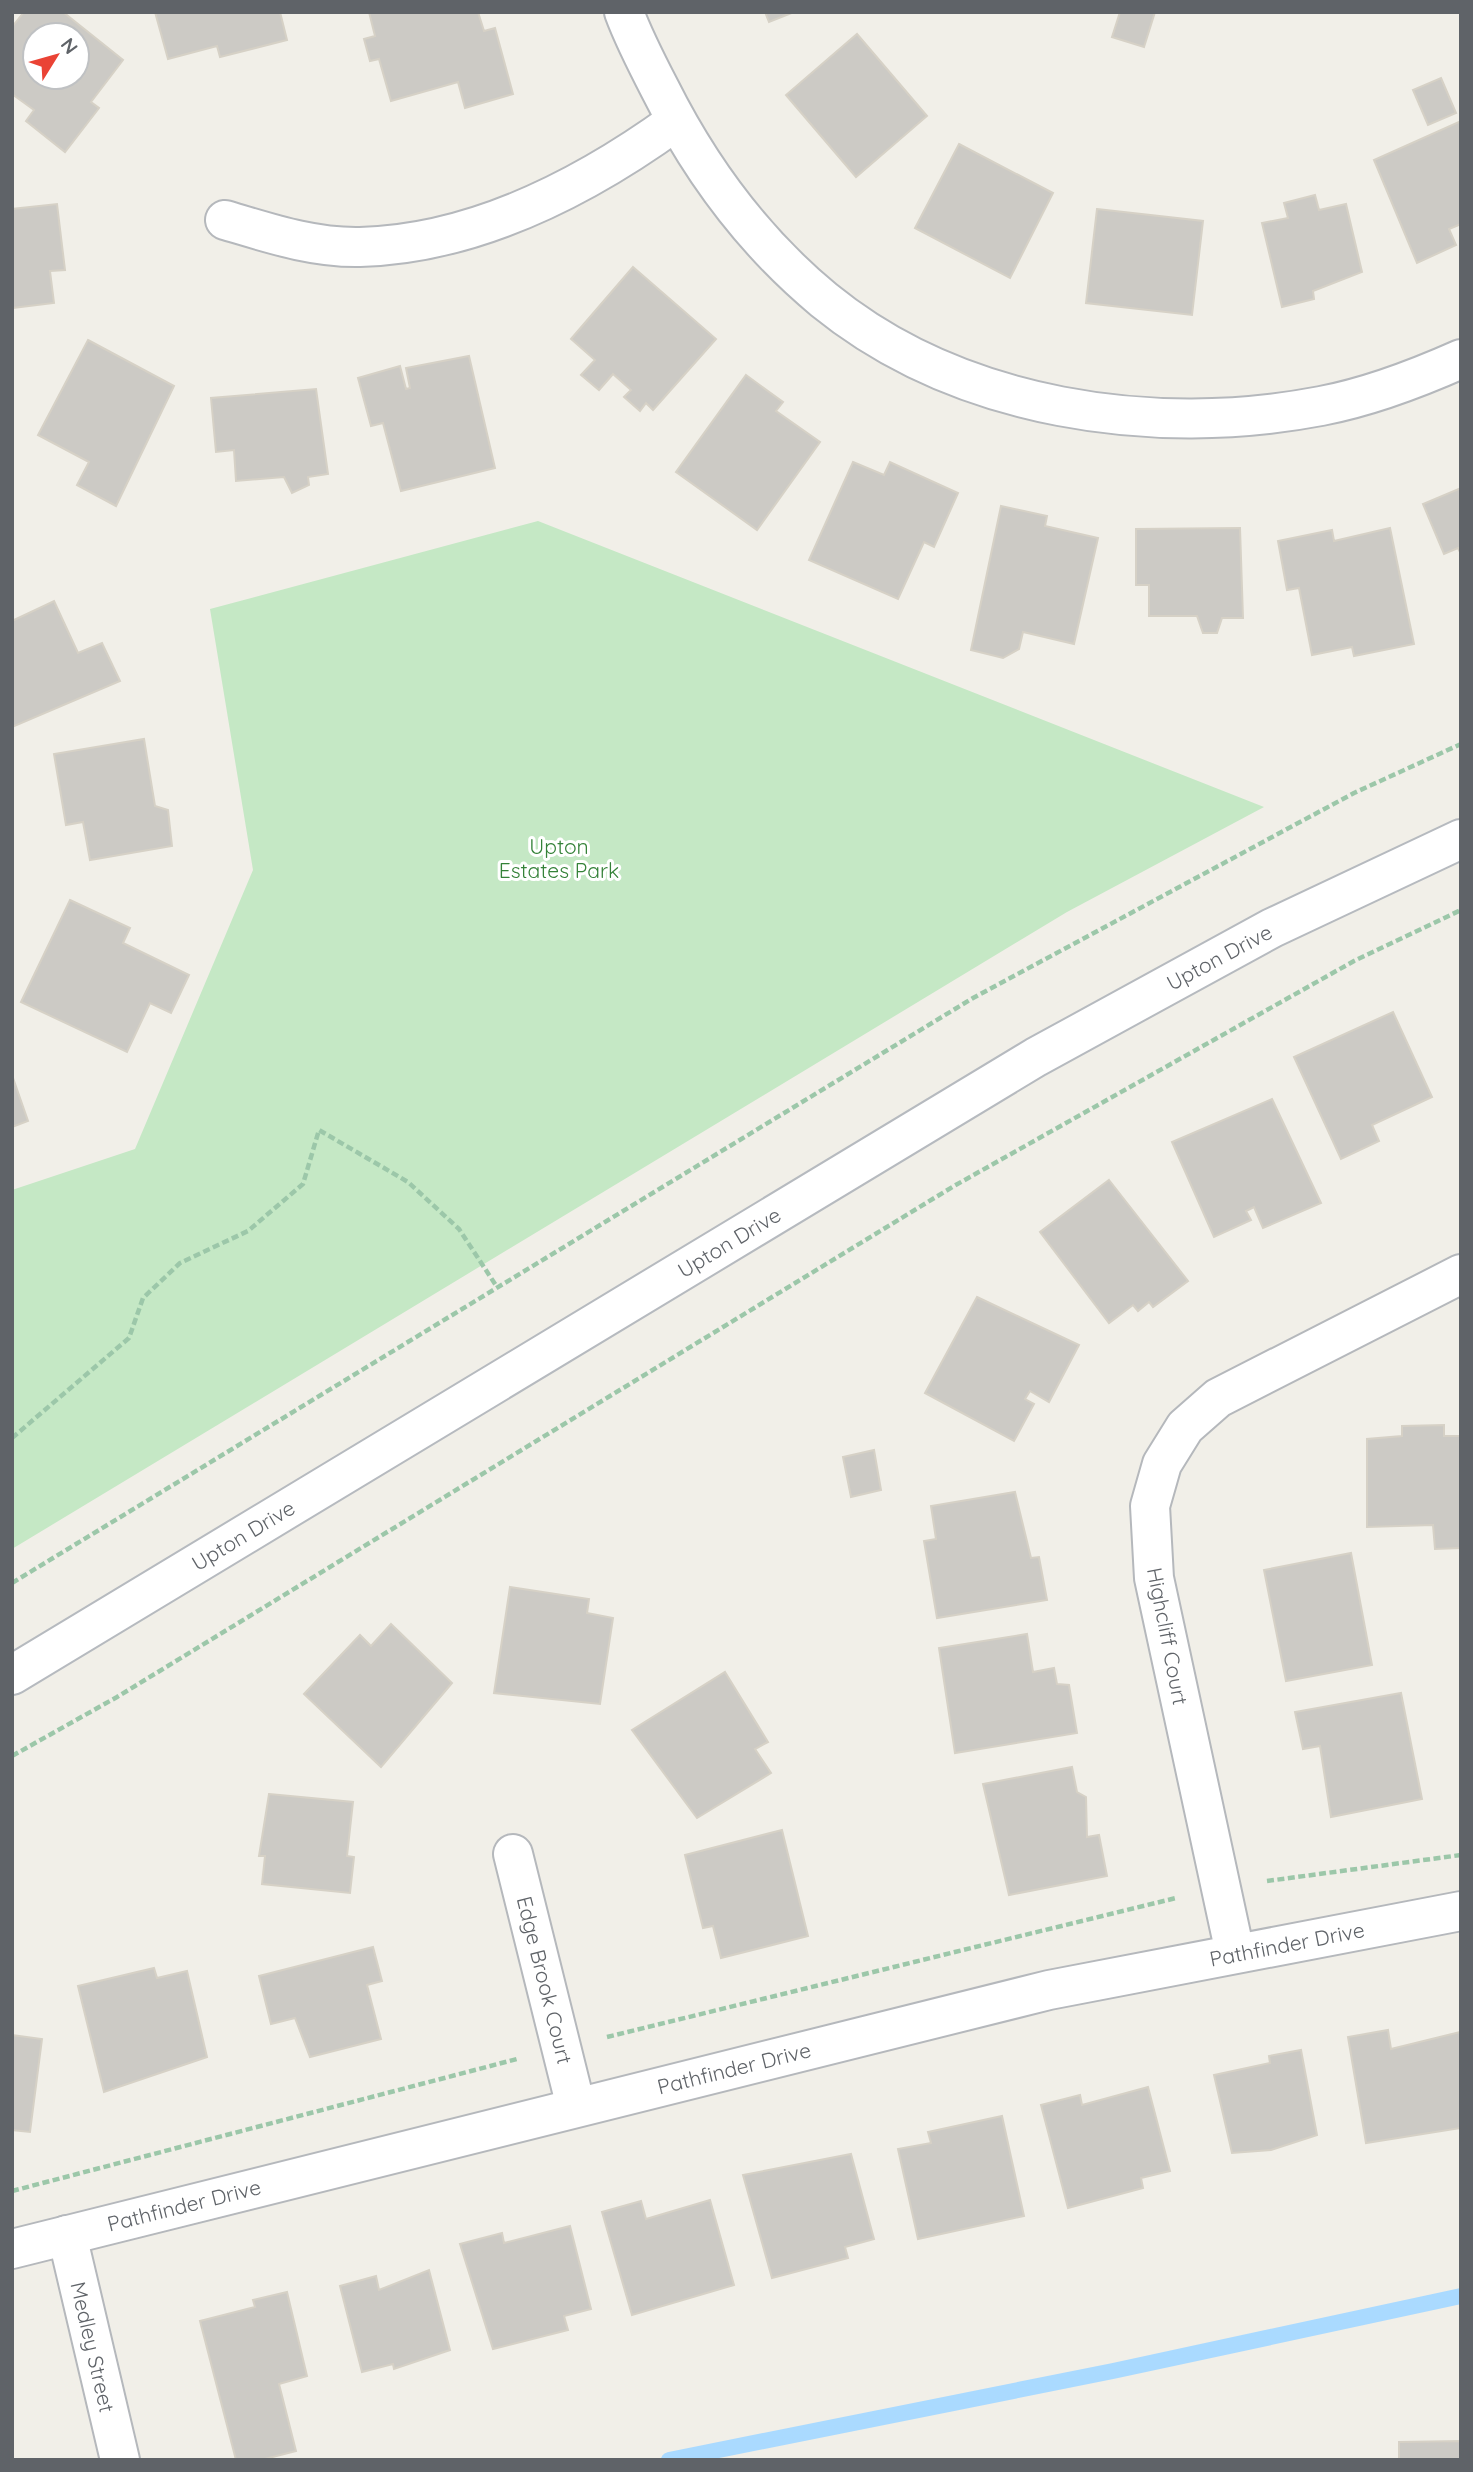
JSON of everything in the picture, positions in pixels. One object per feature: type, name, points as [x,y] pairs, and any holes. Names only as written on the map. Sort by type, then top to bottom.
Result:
[{"type":"street","points":[[624,12],[676,121],[711,178],[764,243],[825,300],[896,347],[972,382],[1053,405],[1159,419],[1250,416],[1322,406],[1411,381],[1461,359]]},
{"type":"street","points":[[225,220],[290,240],[358,247],[425,241],[510,214],[580,182],[676,121]]},
{"type":"street","name":"Upton Drive","points":[[12,1675],[1036,1057],[1272,928],[1461,839]]},
{"type":"street","name":"Highcliff Court","points":[[1235,1953],[1154,1578],[1150,1506],[1162,1464],[1185,1427],[1218,1398],[1461,1274]]},
{"type":"street","name":"Edge Brook Court","points":[[513,1854],[576,2107]]},
{"type":"street","name":"Pathfinder Drive","points":[[12,2249],[1049,1990],[1461,1911]]},
{"type":"street","name":"Medley Street","points":[[67,2235],[120,2460]]},
{"type":"path","points":[[12,1583],[973,998],[1354,793],[1461,744]]},
{"type":"path","points":[[12,1756],[117,1697],[954,1186],[1354,961],[1461,910]]},
{"type":"path","points":[[12,1438],[129,1338],[143,1298],[180,1263],[248,1231],[303,1184],[320,1130],[408,1182],[459,1229],[498,1287]]},
{"type":"path","points":[[12,2190],[562,2048],[1221,1888],[1461,1855]]},
{"type":"green space","name":"Upton Estates Park","points":[[538,521],[1264,807],[1067,912],[12,1549],[12,1190],[135,1149],[253,870],[210,609]]},
{"type":"building","points":[[24,12],[63,12],[74,21],[21,21],[21,91],[91,91],[91,34],[123,60],[91,102],[99,108],[65,152],[26,121],[34,110],[12,94],[12,27]]},
{"type":"building","points":[[155,12],[280,12],[287,40],[220,57],[217,46],[168,59]]},
{"type":"building","points":[[369,12],[478,12],[484,31],[495,28],[513,94],[465,108],[458,82],[391,101],[379,59],[370,61],[364,39],[375,36]]},
{"type":"building","points":[[765,12],[794,12],[769,22]]},
{"type":"building","points":[[1120,12],[1155,12],[1144,47],[1112,37]]},
{"type":"building","points":[[857,34],[927,116],[856,177],[786,95]]},
{"type":"building","points":[[1441,78],[1456,113],[1428,125],[1413,90]]},
{"type":"building","points":[[1461,121],[1461,224],[1449,229],[1456,245],[1417,263],[1374,160]]},
{"type":"building","points":[[959,144],[1053,193],[1010,278],[915,228]]},
{"type":"building","points":[[1315,195],[1319,210],[1346,204],[1362,272],[1313,291],[1314,299],[1282,307],[1262,223],[1288,218],[1284,203]]},
{"type":"building","points":[[57,204],[65,270],[50,271],[54,303],[12,308],[12,209]]},
{"type":"building","points":[[1097,209],[1203,221],[1192,315],[1086,303]]},
{"type":"building","points":[[633,267],[716,339],[653,410],[646,403],[640,411],[624,397],[631,390],[613,374],[599,390],[581,375],[595,360],[571,339]]},
{"type":"building","points":[[88,340],[174,386],[116,506],[77,485],[89,462],[38,435]]},
{"type":"building","points":[[469,356],[495,468],[401,491],[383,423],[371,426],[358,378],[400,366],[406,389],[410,388],[406,368]]},
{"type":"building","points":[[746,375],[783,402],[776,411],[820,442],[757,530],[676,472]]},
{"type":"building","points":[[316,389],[328,474],[308,477],[309,485],[292,493],[284,477],[236,481],[234,450],[216,452],[211,398]]},
{"type":"building","points":[[853,462],[884,475],[890,462],[958,493],[934,547],[924,542],[898,599],[809,560]]},
{"type":"building","points":[[1461,488],[1461,554],[1458,548],[1444,554],[1423,504]]},
{"type":"building","points":[[1001,506],[1047,516],[1045,526],[1098,538],[1074,644],[1023,632],[1019,649],[1003,658],[971,650]]},
{"type":"building","points":[[1240,528],[1243,618],[1222,618],[1217,633],[1203,633],[1197,616],[1149,616],[1149,585],[1136,585],[1136,529]]},
{"type":"building","points":[[1390,528],[1414,644],[1354,656],[1352,647],[1312,655],[1299,588],[1287,590],[1278,541],[1332,530],[1334,541]]},
{"type":"building","points":[[54,601],[78,653],[102,643],[120,681],[12,727],[12,621]]},
{"type":"building","points":[[144,739],[155,806],[168,810],[172,846],[90,860],[83,822],[66,825],[54,754]]},
{"type":"building","points":[[70,900],[130,928],[123,943],[189,975],[171,1013],[150,1003],[127,1052],[21,1002]]},
{"type":"building","points":[[1393,1012],[1432,1097],[1372,1125],[1379,1141],[1341,1159],[1294,1057]]},
{"type":"building","points":[[12,1075],[28,1121],[12,1127]]},
{"type":"building","points":[[1272,1099],[1321,1203],[1263,1228],[1254,1207],[1246,1211],[1251,1220],[1214,1237],[1172,1142]]},
{"type":"building","points":[[1109,1180],[1188,1281],[1153,1307],[1149,1302],[1138,1311],[1133,1305],[1109,1323],[1040,1232]]},
{"type":"building","points":[[977,1297],[1079,1345],[1049,1402],[1030,1391],[1025,1399],[1034,1404],[1014,1441],[925,1393]]},
{"type":"building","points":[[1444,1425],[1444,1436],[1461,1436],[1461,1548],[1435,1549],[1433,1525],[1367,1527],[1367,1439],[1402,1436],[1402,1426]]},
{"type":"building","points":[[874,1450],[881,1490],[851,1497],[843,1457]]},
{"type":"building","points":[[1015,1492],[1031,1558],[1039,1557],[1047,1600],[937,1618],[924,1541],[936,1539],[931,1506]]},
{"type":"building","points":[[1351,1553],[1372,1665],[1286,1681],[1264,1570]]},
{"type":"building","points":[[510,1587],[589,1599],[587,1613],[613,1618],[600,1704],[494,1693]]},
{"type":"building","points":[[391,1624],[452,1683],[381,1767],[304,1694],[360,1635],[371,1646]]},
{"type":"building","points":[[1027,1634],[1033,1672],[1054,1668],[1057,1684],[1069,1685],[1077,1733],[955,1753],[939,1648]]},
{"type":"building","points":[[725,1672],[768,1742],[755,1749],[771,1773],[697,1818],[632,1730]]},
{"type":"building","points":[[1401,1693],[1422,1799],[1331,1817],[1320,1746],[1303,1749],[1295,1712]]},
{"type":"building","points":[[1072,1767],[1077,1792],[1086,1797],[1087,1837],[1099,1835],[1107,1876],[1009,1895],[983,1784]]},
{"type":"building","points":[[269,1794],[353,1802],[347,1856],[354,1857],[350,1893],[262,1884],[265,1856],[259,1856]]},
{"type":"building","points":[[782,1830],[808,1936],[721,1958],[713,1926],[703,1928],[685,1855]]},
{"type":"building","points":[[373,1947],[382,1981],[367,1985],[381,2039],[310,2057],[295,2018],[271,2024],[259,1976]]},
{"type":"building","points":[[154,1968],[157,1978],[187,1971],[207,2057],[104,2092],[78,1986]]},
{"type":"building","points":[[1388,2030],[1391,2049],[1460,2032],[1461,2128],[1366,2143],[1348,2037]]},
{"type":"building","points":[[12,2035],[42,2039],[30,2132],[12,2130]]},
{"type":"building","points":[[1301,2050],[1317,2135],[1271,2150],[1232,2153],[1214,2075],[1270,2063],[1269,2056]]},
{"type":"building","points":[[1148,2087],[1170,2171],[1141,2178],[1143,2188],[1068,2208],[1041,2105],[1080,2095],[1082,2105]]},
{"type":"building","points":[[1002,2116],[1024,2216],[918,2239],[898,2149],[931,2143],[928,2132]]},
{"type":"building","points":[[851,2154],[874,2239],[845,2247],[848,2258],[772,2278],[743,2175]]},
{"type":"building","points":[[710,2200],[734,2285],[632,2315],[602,2212],[641,2201],[646,2219]]},
{"type":"building","points":[[570,2226],[591,2309],[564,2316],[568,2330],[493,2349],[460,2244],[502,2233],[504,2243]]},
{"type":"building","points":[[429,2270],[450,2350],[394,2369],[393,2364],[362,2372],[340,2286],[376,2276],[379,2290]]},
{"type":"building","points":[[287,2292],[307,2376],[279,2384],[296,2451],[261,2460],[236,2460],[200,2321],[255,2307],[253,2300]]},
{"type":"building","points":[[1461,2441],[1461,2460],[1399,2460],[1399,2442]]},
{"type":"waterway","points":[[669,2460],[1113,2371],[1461,2296]]}]
